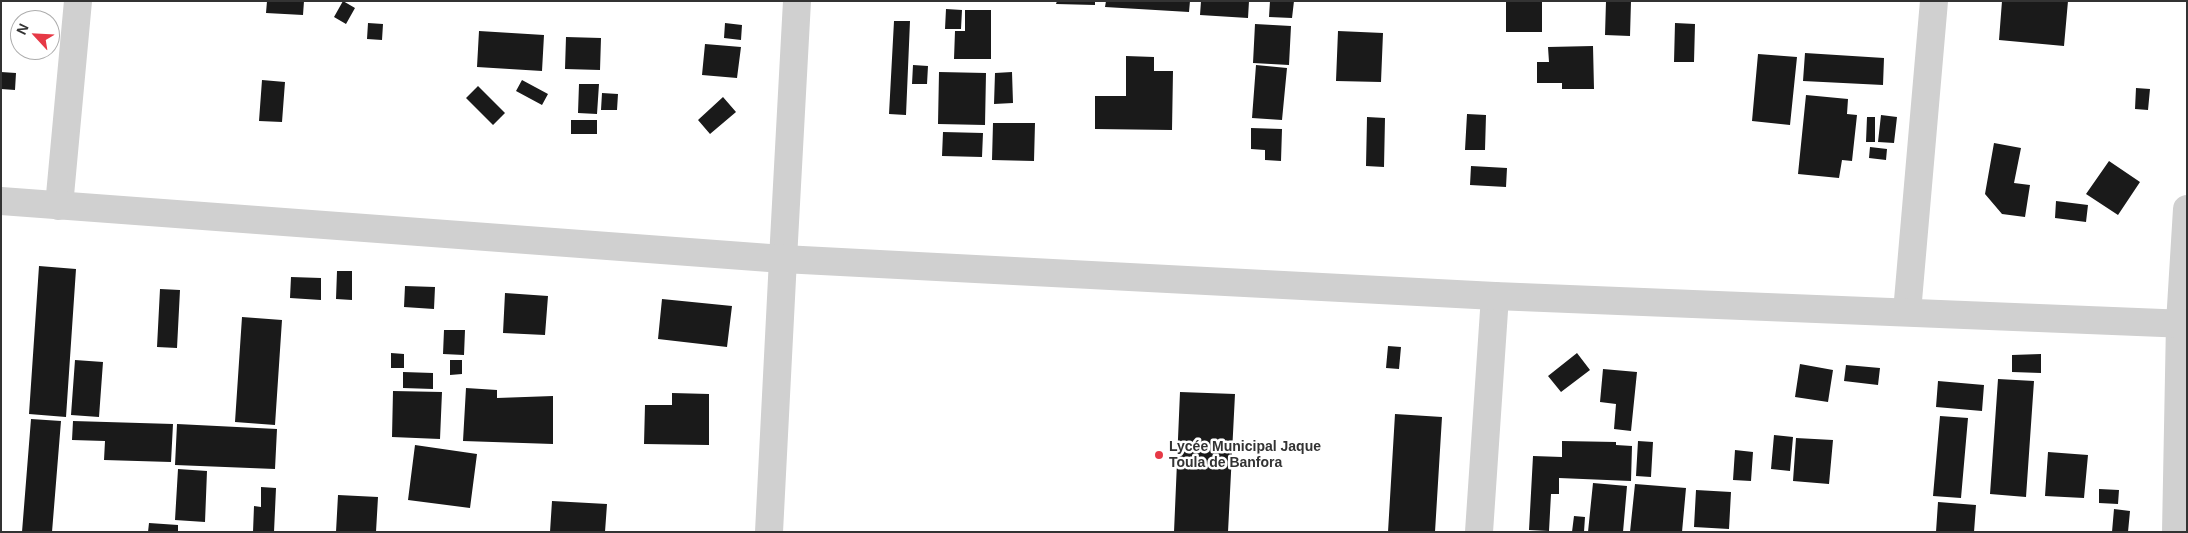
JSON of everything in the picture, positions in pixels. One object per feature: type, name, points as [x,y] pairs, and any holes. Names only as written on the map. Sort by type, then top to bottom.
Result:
[{"type":"street","points":[[59,206],[78,1]]},
{"type":"street","points":[[769,532],[797,1]]},
{"type":"street","points":[[1907,312],[1934,1]]},
{"type":"street","points":[[1,201],[782,259],[1495,296],[2183,324]]},
{"type":"street","points":[[2176,532],[2187,209]]},
{"type":"street","points":[[1479,532],[1495,296]]},
{"type":"building","points":[[267,1],[304,1],[303,15],[266,13]]},
{"type":"building","points":[[343,1],[355,8],[346,24],[334,17]]},
{"type":"building","points":[[1057,1],[1095,1],[1095,5],[1056,4]]},
{"type":"building","points":[[1106,1],[1190,1],[1189,12],[1105,7]]},
{"type":"building","points":[[1201,1],[1249,1],[1248,18],[1200,15]]},
{"type":"building","points":[[1270,1],[1294,1],[1292,18],[1269,17]]},
{"type":"building","points":[[1506,1],[1542,1],[1542,32],[1506,32]]},
{"type":"building","points":[[1606,1],[1631,1],[1630,36],[1605,35]]},
{"type":"building","points":[[2002,1],[2068,1],[2064,46],[1999,40]]},
{"type":"building","points":[[946,9],[962,10],[961,29],[945,29]]},
{"type":"building","points":[[965,10],[991,10],[991,59],[954,59],[955,31],[965,31]]},
{"type":"building","points":[[894,21],[910,21],[906,115],[889,114]]},
{"type":"building","points":[[368,23],[383,24],[382,40],[367,39]]},
{"type":"building","points":[[725,23],[742,25],[741,40],[724,38]]},
{"type":"building","points":[[1675,23],[1695,24],[1694,62],[1674,62]]},
{"type":"building","points":[[1255,24],[1291,26],[1289,65],[1253,63]]},
{"type":"building","points":[[479,31],[544,35],[542,71],[477,67]]},
{"type":"building","points":[[1338,31],[1383,33],[1381,82],[1336,81]]},
{"type":"building","points":[[566,37],[601,38],[600,70],[565,69]]},
{"type":"building","points":[[705,44],[741,47],[737,78],[702,75]]},
{"type":"building","points":[[1593,46],[1594,89],[1562,89],[1562,83],[1537,83],[1537,62],[1549,62],[1548,47]]},
{"type":"building","points":[[1805,53],[1884,58],[1883,85],[1803,81]]},
{"type":"building","points":[[1758,54],[1797,57],[1790,125],[1752,121]]},
{"type":"building","points":[[1126,56],[1154,57],[1154,71],[1173,71],[1172,130],[1095,129],[1095,96],[1126,96]]},
{"type":"building","points":[[913,65],[928,66],[927,84],[912,84]]},
{"type":"building","points":[[1256,65],[1287,68],[1282,120],[1252,118]]},
{"type":"building","points":[[1,72],[16,73],[15,90],[1,89]]},
{"type":"building","points":[[939,72],[986,73],[985,125],[938,124]]},
{"type":"building","points":[[1012,72],[1013,103],[994,104],[995,73]]},
{"type":"building","points":[[262,80],[285,82],[282,122],[259,121]]},
{"type":"building","points":[[522,80],[548,94],[542,105],[516,91]]},
{"type":"building","points":[[579,84],[599,84],[597,114],[578,113]]},
{"type":"building","points":[[478,86],[505,113],[493,125],[466,98]]},
{"type":"building","points":[[2136,88],[2150,89],[2148,110],[2135,109]]},
{"type":"building","points":[[602,93],[618,94],[617,110],[601,110]]},
{"type":"building","points":[[1806,95],[1848,99],[1847,114],[1857,115],[1852,161],[1842,160],[1839,178],[1798,174]]},
{"type":"building","points":[[723,97],[736,112],[710,134],[698,120]]},
{"type":"building","points":[[1467,114],[1486,115],[1485,150],[1465,150]]},
{"type":"building","points":[[1881,115],[1897,117],[1894,143],[1878,142]]},
{"type":"building","points":[[1367,117],[1385,118],[1384,167],[1366,166]]},
{"type":"building","points":[[1867,117],[1875,117],[1875,142],[1866,142]]},
{"type":"building","points":[[571,120],[597,120],[597,134],[571,134]]},
{"type":"building","points":[[993,123],[1035,123],[1034,161],[992,160]]},
{"type":"building","points":[[1251,128],[1282,129],[1281,161],[1265,160],[1265,150],[1251,149]]},
{"type":"building","points":[[943,132],[983,133],[982,157],[942,156]]},
{"type":"building","points":[[1994,143],[2021,148],[2014,183],[2030,185],[2025,217],[2002,214],[1985,194]]},
{"type":"building","points":[[1870,147],[1887,149],[1886,160],[1869,158]]},
{"type":"building","points":[[2109,161],[2140,182],[2118,215],[2086,194]]},
{"type":"building","points":[[1471,166],[1507,168],[1506,187],[1470,185]]},
{"type":"building","points":[[2056,201],[2088,205],[2086,222],[2055,218]]},
{"type":"building","points":[[39,266],[76,269],[66,417],[29,414]]},
{"type":"building","points":[[337,271],[352,271],[352,300],[336,299]]},
{"type":"building","points":[[291,277],[321,278],[321,300],[290,298]]},
{"type":"building","points":[[405,286],[435,287],[434,309],[404,307]]},
{"type":"building","points":[[160,289],[180,290],[177,348],[157,347]]},
{"type":"building","points":[[505,293],[548,296],[545,335],[503,333]]},
{"type":"building","points":[[662,299],[732,306],[727,347],[658,339]]},
{"type":"building","points":[[242,317],[282,320],[275,425],[235,422]]},
{"type":"building","points":[[444,330],[465,330],[464,355],[443,354]]},
{"type":"building","points":[[1388,346],[1401,347],[1399,369],[1386,368]]},
{"type":"building","points":[[391,353],[404,354],[404,368],[391,368]]},
{"type":"building","points":[[1577,353],[1590,370],[1561,392],[1548,376]]},
{"type":"building","points":[[2041,354],[2041,373],[2012,372],[2012,355]]},
{"type":"building","points":[[75,360],[103,362],[99,417],[71,415]]},
{"type":"building","points":[[450,360],[462,360],[462,374],[450,375]]},
{"type":"building","points":[[1800,364],[1833,370],[1828,402],[1795,397]]},
{"type":"building","points":[[1846,365],[1880,368],[1878,385],[1844,381]]},
{"type":"building","points":[[1603,369],[1637,372],[1631,431],[1614,429],[1616,404],[1600,402]]},
{"type":"building","points":[[403,372],[433,373],[433,389],[403,388]]},
{"type":"building","points":[[1998,379],[2034,381],[2026,497],[1990,494]]},
{"type":"building","points":[[1938,381],[1984,385],[1982,411],[1936,407]]},
{"type":"building","points":[[466,388],[497,390],[497,398],[553,396],[553,444],[463,441]]},
{"type":"building","points":[[393,391],[442,392],[440,439],[392,437]]},
{"type":"building","points":[[1180,392],[1235,394],[1228,532],[1174,532]]},
{"type":"building","points":[[672,393],[709,394],[709,445],[644,444],[645,405],[672,405]]},
{"type":"building","points":[[1395,414],[1442,417],[1435,532],[1388,532]]},
{"type":"building","points":[[1940,416],[1968,418],[1961,498],[1933,496]]},
{"type":"building","points":[[31,419],[61,421],[52,532],[22,532]]},
{"type":"building","points":[[73,421],[173,424],[171,462],[104,460],[105,441],[72,440]]},
{"type":"building","points":[[177,424],[277,429],[275,469],[175,465]]},
{"type":"building","points":[[1774,435],[1793,437],[1790,471],[1771,469]]},
{"type":"building","points":[[1796,438],[1833,440],[1829,484],[1793,481]]},
{"type":"building","points":[[1562,441],[1616,442],[1616,445],[1632,446],[1631,481],[1559,478],[1559,494],[1551,494],[1549,531],[1529,530],[1533,456],[1562,457]]},
{"type":"building","points":[[1638,441],[1653,442],[1651,477],[1636,476]]},
{"type":"building","points":[[415,445],[477,454],[470,508],[408,500]]},
{"type":"building","points":[[1735,450],[1753,452],[1751,481],[1733,480]]},
{"type":"building","points":[[2048,452],[2088,455],[2084,498],[2045,496]]},
{"type":"building","points":[[178,469],[207,471],[205,522],[175,520]]},
{"type":"building","points":[[1593,483],[1627,486],[1623,532],[1588,532]]},
{"type":"building","points":[[1635,484],[1686,488],[1682,532],[1630,532]]},
{"type":"building","points":[[261,487],[276,488],[274,532],[253,532],[254,506],[261,507]]},
{"type":"building","points":[[2099,489],[2119,490],[2118,504],[2099,503]]},
{"type":"building","points":[[1696,490],[1731,492],[1729,529],[1694,527]]},
{"type":"building","points":[[338,495],[378,497],[376,532],[336,532]]},
{"type":"building","points":[[552,501],[607,504],[605,532],[550,532]]},
{"type":"building","points":[[1938,502],[1976,505],[1974,532],[1936,532]]},
{"type":"building","points":[[2114,509],[2130,511],[2128,532],[2112,532]]},
{"type":"building","points":[[1574,516],[1585,517],[1584,532],[1572,532]]},
{"type":"building","points":[[149,523],[178,525],[178,532],[148,532]]},
{"type":"place","name":"Lycée Municipal Jaque Toula de Banfora","points":[[1159,455]]}]
